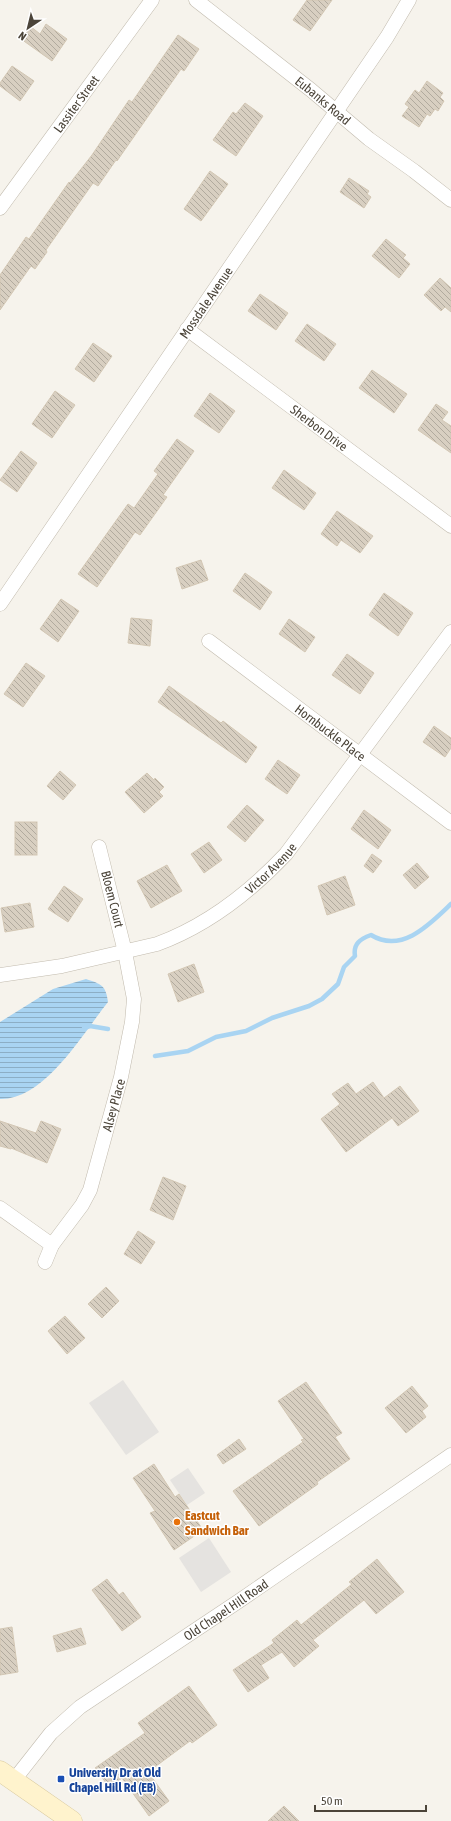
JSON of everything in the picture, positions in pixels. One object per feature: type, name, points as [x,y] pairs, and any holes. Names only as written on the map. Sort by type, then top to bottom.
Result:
[{"type":"main road","points":[[7,1775],[72,1821]]},
{"type":"street","name":"Lassiter Street","points":[[0,208],[152,0]]},
{"type":"street","name":"Eubanks Road","points":[[196,0],[311,90],[369,139],[451,200]]},
{"type":"street","name":"Mossdale Avenue","points":[[0,604],[335,111],[387,37],[409,0]]},
{"type":"street","name":"Sherbon Drive","points":[[188,329],[451,526]]},
{"type":"street","name":"Victor Avenue","points":[[0,975],[62,966],[164,942],[193,927],[235,900],[270,871],[286,854],[451,632]]},
{"type":"street","name":"Hornbuckle Place","points":[[209,641],[451,823]]},
{"type":"street","name":"Bloem Court","points":[[99,847],[125,952]]},
{"type":"street","name":"Alsey Place","points":[[45,1262],[52,1245],[82,1205],[90,1190],[122,1077],[132,1022],[134,999],[125,952]]},
{"type":"street","points":[[0,1208],[52,1245]]},
{"type":"street","name":"Old Chapel Hill Road","points":[[7,1775],[80,1707],[239,1601],[451,1455]]},
{"type":"shaded area","points":[[123,1380],[159,1432],[126,1455],[89,1403]]},
{"type":"shaded area","points":[[188,1468],[205,1493],[187,1505],[170,1480]]},
{"type":"shaded area","points":[[209,1538],[231,1572],[201,1592],[179,1558]]},
{"type":"water","points":[[86,979],[102,986],[106,992],[108,1002],[75,1047],[47,1077],[32,1089],[17,1096],[0,1099],[0,1022],[53,989]]},
{"type":"building","points":[[307,0],[332,0],[310,31],[293,20]]},
{"type":"building","points":[[46,24],[67,39],[52,61],[21,39],[30,26],[40,34]]},
{"type":"building","points":[[178,35],[199,49],[184,71],[181,69],[98,186],[93,183],[46,250],[47,252],[35,269],[31,266],[0,310],[0,275],[26,237],[29,239],[69,182],[70,183],[92,155],[129,100],[132,102]]},
{"type":"building","points":[[12,66],[34,81],[20,101],[0,86],[0,83]]},
{"type":"building","points":[[427,81],[443,93],[440,97],[444,101],[438,111],[435,109],[430,116],[427,114],[419,127],[402,116],[409,107],[405,104],[415,90],[419,93]]},
{"type":"building","points":[[245,103],[263,116],[236,156],[213,140],[233,112],[236,114]]},
{"type":"building","points":[[210,171],[228,184],[201,221],[184,209]]},
{"type":"building","points":[[349,178],[369,191],[367,194],[371,197],[364,208],[340,192]]},
{"type":"building","points":[[386,239],[406,255],[403,258],[410,264],[399,278],[372,256]]},
{"type":"building","points":[[440,278],[451,288],[451,312],[445,307],[441,311],[424,295]]},
{"type":"building","points":[[260,294],[288,313],[276,330],[248,311]]},
{"type":"building","points":[[307,324],[336,344],[324,361],[295,341]]},
{"type":"building","points":[[93,343],[112,356],[94,382],[75,369]]},
{"type":"building","points":[[372,370],[407,394],[394,413],[359,388]]},
{"type":"building","points":[[55,391],[75,405],[52,438],[32,424]]},
{"type":"building","points":[[210,393],[235,411],[219,433],[194,416]]},
{"type":"building","points":[[436,404],[448,412],[442,420],[451,426],[451,453],[418,430]]},
{"type":"building","points":[[177,439],[194,451],[163,495],[167,497],[140,535],[135,532],[97,587],[78,574],[128,504],[134,508],[158,474],[154,471]]},
{"type":"building","points":[[21,451],[37,463],[17,492],[0,480]]},
{"type":"building","points":[[284,470],[316,493],[304,510],[272,488]]},
{"type":"building","points":[[337,511],[373,536],[360,553],[341,540],[337,546],[321,534]]},
{"type":"building","points":[[201,560],[208,580],[182,589],[176,568]]},
{"type":"building","points":[[245,573],[272,592],[260,610],[233,591]]},
{"type":"building","points":[[384,593],[413,613],[398,636],[369,615]]},
{"type":"building","points":[[61,599],[79,611],[58,642],[40,629]]},
{"type":"building","points":[[131,618],[152,620],[150,646],[128,643]]},
{"type":"building","points":[[289,619],[315,637],[305,652],[279,634]]},
{"type":"building","points":[[347,654],[374,673],[360,694],[332,675]]},
{"type":"building","points":[[26,663],[45,676],[23,707],[4,694]]},
{"type":"building","points":[[169,686],[221,723],[223,721],[257,747],[246,763],[158,702]]},
{"type":"building","points":[[434,726],[451,738],[451,748],[445,757],[423,742]]},
{"type":"building","points":[[278,760],[300,775],[287,794],[265,779]]},
{"type":"building","points":[[60,771],[76,785],[63,800],[47,786]]},
{"type":"building","points":[[147,773],[154,780],[155,778],[164,787],[159,792],[163,796],[144,813],[125,792]]},
{"type":"building","points":[[247,805],[264,820],[245,842],[227,827]]},
{"type":"building","points":[[364,810],[391,830],[378,849],[351,829]]},
{"type":"building","points":[[15,822],[37,822],[37,855],[15,855]]},
{"type":"building","points":[[209,842],[222,860],[204,873],[191,854]]},
{"type":"building","points":[[372,854],[382,861],[373,873],[364,866]]},
{"type":"building","points":[[417,863],[429,877],[415,889],[403,875]]},
{"type":"building","points":[[167,865],[182,891],[151,908],[137,881]]},
{"type":"building","points":[[345,876],[355,905],[327,915],[318,886]]},
{"type":"building","points":[[64,886],[83,899],[68,922],[48,909]]},
{"type":"building","points":[[30,903],[34,927],[5,932],[1,908]]},
{"type":"building","points":[[194,964],[204,992],[178,1002],[168,974]]},
{"type":"building","points":[[373,1082],[384,1098],[400,1086],[419,1111],[398,1126],[392,1118],[346,1152],[321,1119],[340,1104],[332,1094],[348,1083],[356,1094]]},
{"type":"building","points":[[0,1121],[36,1133],[41,1121],[61,1129],[47,1163],[11,1148],[0,1146]]},
{"type":"building","points":[[163,1177],[186,1186],[173,1220],[150,1210]]},
{"type":"building","points":[[138,1231],[155,1242],[141,1264],[124,1254]]},
{"type":"building","points":[[106,1287],[119,1301],[102,1318],[88,1304]]},
{"type":"building","points":[[65,1316],[85,1338],[67,1354],[48,1331]]},
{"type":"building","points":[[306,1382],[342,1433],[335,1437],[350,1459],[259,1526],[233,1491],[303,1442],[301,1440],[304,1439],[278,1401]]},
{"type":"building","points":[[412,1386],[428,1406],[422,1411],[426,1417],[406,1433],[385,1408]]},
{"type":"building","points":[[239,1439],[246,1449],[223,1464],[217,1455]]},
{"type":"building","name":"Eastcut Sandwich Bar","points":[[154,1464],[175,1497],[179,1494],[203,1530],[174,1550],[150,1513],[155,1511],[133,1478]]},
{"type":"building","points":[[377,1559],[404,1592],[376,1614],[364,1600],[313,1640],[319,1646],[294,1667],[282,1652],[261,1665],[269,1678],[248,1692],[233,1670],[274,1643],[272,1640],[297,1620],[301,1625],[352,1584],[349,1582]]},
{"type":"building","points":[[107,1579],[119,1595],[123,1592],[141,1617],[122,1631],[92,1590]]},
{"type":"building","points":[[12,1627],[18,1672],[0,1675],[0,1629]]},
{"type":"building","points":[[81,1628],[86,1644],[57,1652],[53,1636]]},
{"type":"building","points":[[189,1686],[217,1725],[192,1743],[190,1741],[148,1772],[169,1801],[149,1816],[122,1778],[109,1787],[95,1768],[145,1733],[138,1723]]},
{"type":"building","points":[[284,1806],[299,1821],[268,1821]]},
{"type":"waterway","points":[[155,1056],[188,1051],[216,1037],[246,1031],[272,1018],[309,1006],[322,999],[338,984],[344,967],[355,956],[355,948],[358,942],[371,935],[382,940],[394,941],[404,939],[425,928],[451,904]]},
{"type":"waterway","points":[[84,1028],[90,1026],[108,1029]]},
{"type":"place","name":"Eastcut Sandwich Bar","points":[[177,1522]]},
{"type":"place","name":"University Dr at Old Chapel Hill Rd (EB)","points":[[61,1779]]}]
